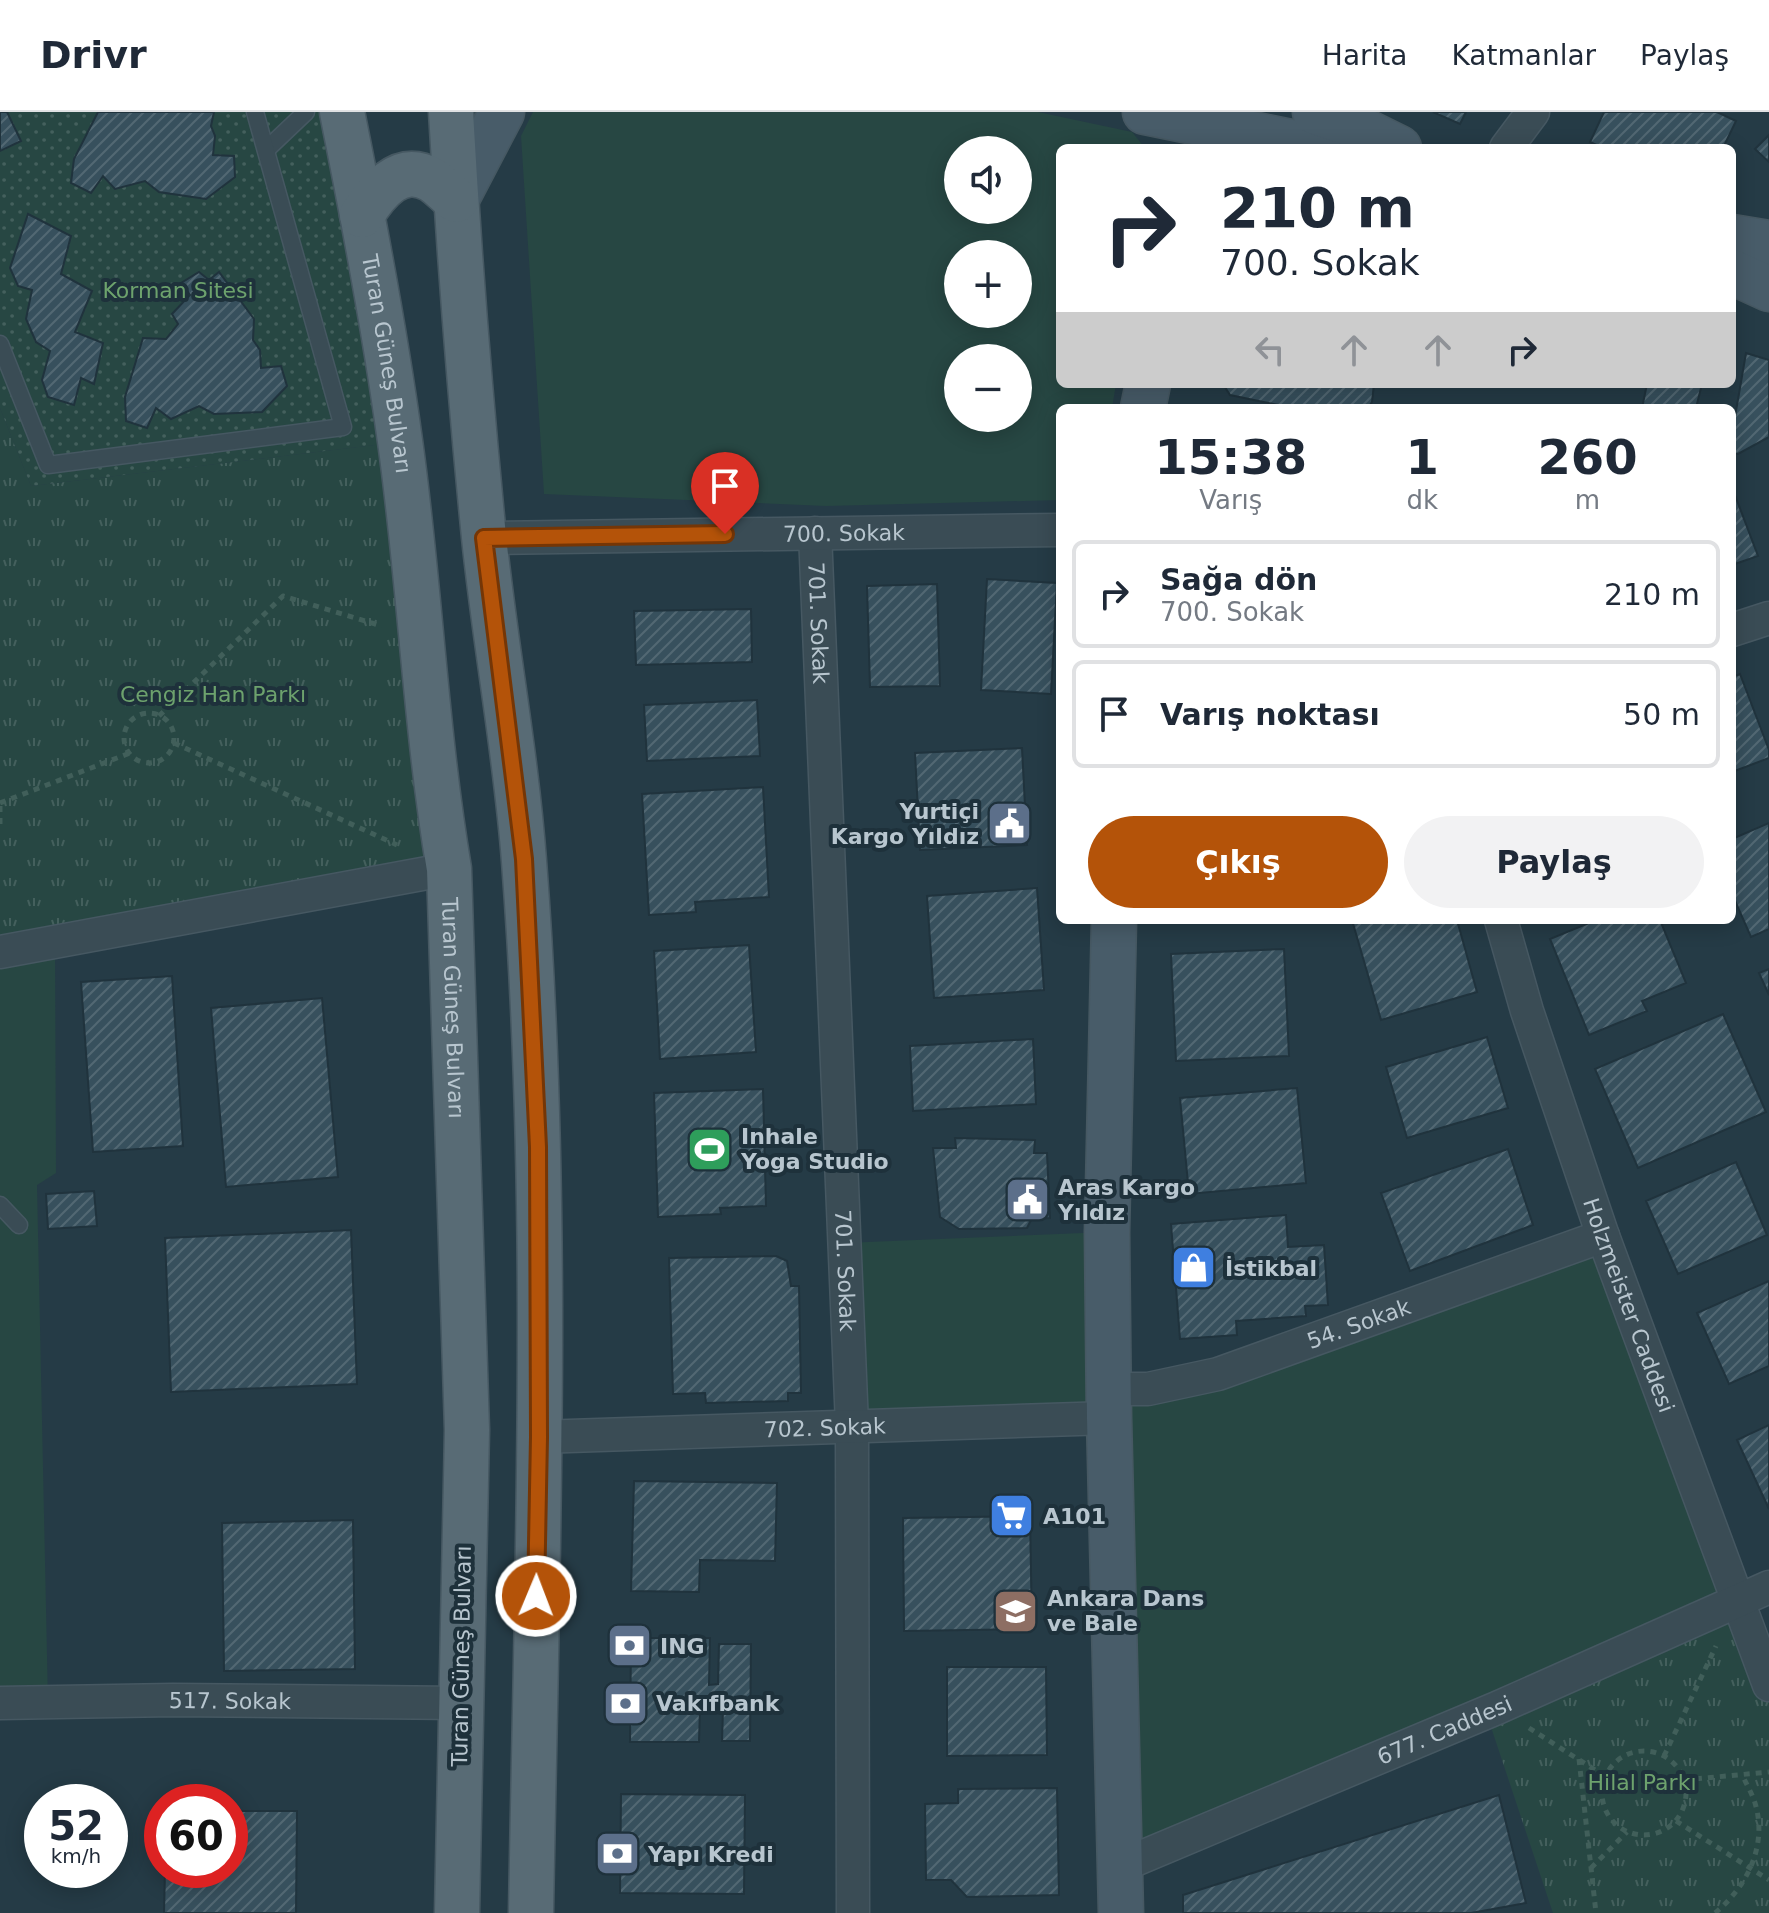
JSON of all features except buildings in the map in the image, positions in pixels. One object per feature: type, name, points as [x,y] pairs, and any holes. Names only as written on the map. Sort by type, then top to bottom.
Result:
[{"type":"main road","name":"Turan Güneş Bulvarı","points":[[342,112],[400,442],[434,782],[449,869],[467,1430],[457,1913]]},
{"type":"main road","points":[[451,112],[484,538],[524,859],[538,1147],[539,1437],[531,1913]]},
{"type":"main road","points":[[456,200],[502,112]]},
{"type":"main road","points":[[1145,112],[1199,128],[1296,144]]},
{"type":"main road","points":[[1315,112],[1348,123],[1391,144]]},
{"type":"main road","points":[[362,215],[377,191],[397,177],[417,174],[433,180],[456,200]]},
{"type":"main road","points":[[1736,238],[1769,243]]},
{"type":"main road","points":[[1736,274],[1769,289]]},
{"type":"main road","points":[[1114,924],[1107,1232],[1121,1913]]},
{"type":"street","points":[[1509,144],[1533,112]]},
{"type":"street","name":"700. Sokak","points":[[484,538],[1056,530]]},
{"type":"street","name":"701. Sokak","points":[[815,533],[852,1425],[853,1913]]},
{"type":"street","points":[[1736,629],[1769,618]]},
{"type":"street","points":[[0,952],[449,869]]},
{"type":"street","name":"Holzmeister Caddesi","points":[[1502,924],[1527,1011],[1603,1236],[1769,1685]]},
{"type":"street","name":"54. Sokak","points":[[1109,1404],[1148,1389],[1218,1374],[1603,1236]]},
{"type":"street","name":"702. Sokak","points":[[539,1437],[852,1425],[1109,1404]]},
{"type":"street","name":"677. Caddesi","points":[[1118,1867],[1497,1708],[1769,1587]]},
{"type":"street","name":"517. Sokak","points":[[0,1703],[173,1700],[460,1703]]},
{"type":"lane","points":[[0,344],[48,465],[343,427],[255,112]]},
{"type":"lane","points":[[266,150],[306,112]]},
{"type":"lane","points":[[0,1205],[19,1225]]},
{"type":"path","points":[[159,716],[283,596],[420,637]]},
{"type":"path","points":[[143,714],[159,716],[171,727],[174,743],[165,757],[151,763],[135,759],[125,739],[130,724],[143,714]]},
{"type":"path","points":[[174,743],[449,869]]},
{"type":"path","points":[[0,824],[0,805],[130,753]]},
{"type":"path","points":[[1664,1756],[1737,1601]]},
{"type":"path","points":[[1497,1708],[1606,1777]]},
{"type":"path","points":[[1638,1751],[1664,1756],[1677,1767],[1684,1780],[1684,1807],[1676,1821],[1666,1829],[1653,1834],[1627,1832],[1607,1814],[1602,1788],[1606,1777],[1614,1764],[1638,1751]]},
{"type":"path","points":[[1579,1759],[1596,1913]]},
{"type":"path","points":[[1684,1780],[1769,1772]]},
{"type":"path","points":[[1715,1913],[1733,1898],[1752,1869],[1759,1837],[1756,1804],[1742,1774]]},
{"type":"path","points":[[1676,1821],[1769,1880]]},
{"type":"path","points":[[1591,1868],[1627,1832]]},
{"type":"green space","name":"Korman Sitesi","points":[[0,112],[342,112],[400,442],[31,486],[0,408]]},
{"type":"green space","points":[[533,112],[1038,112],[1132,132],[1142,144],[1056,144],[1056,388],[1115,388],[1113,404],[1056,404],[1056,500],[826,506],[544,494],[521,136]]},
{"type":"green space","name":"Cengiz Han Parkı","points":[[0,408],[31,486],[400,442],[449,869],[0,952]]},
{"type":"green space","points":[[55,941],[56,1173],[37,1185],[48,1702],[0,1703],[0,952]]},
{"type":"green space","points":[[1107,1232],[1109,1389],[1148,1389],[1603,1236],[1737,1601],[1118,1867],[1109,1418],[852,1425],[844,1243]]},
{"type":"green space","name":"Hilal Parkı","points":[[1737,1601],[1769,1684],[1769,1913],[1553,1913],[1486,1712]]},
{"type":"place","name":"Yurtiçi Kargo Yıldız","points":[[1010,824]]},
{"type":"place","name":"Inhale Yoga Studio","points":[[710,1149]]},
{"type":"place","name":"Aras Kargo Yıldız","points":[[1027,1200]]},
{"type":"place","name":"İstikbal","points":[[1194,1268]]},
{"type":"place","name":"A101","points":[[1012,1516]]},
{"type":"place","name":"Ankara Dans ve Bale","points":[[1016,1611]]},
{"type":"place","name":"ING","points":[[629,1646]]},
{"type":"place","name":"Vakıfbank","points":[[625,1703]]},
{"type":"place","name":"Yapı Kredi","points":[[617,1854]]},
{"type":"route","points":[[536,1596],[538,1147],[524,859],[484,538],[725,534]]}]
